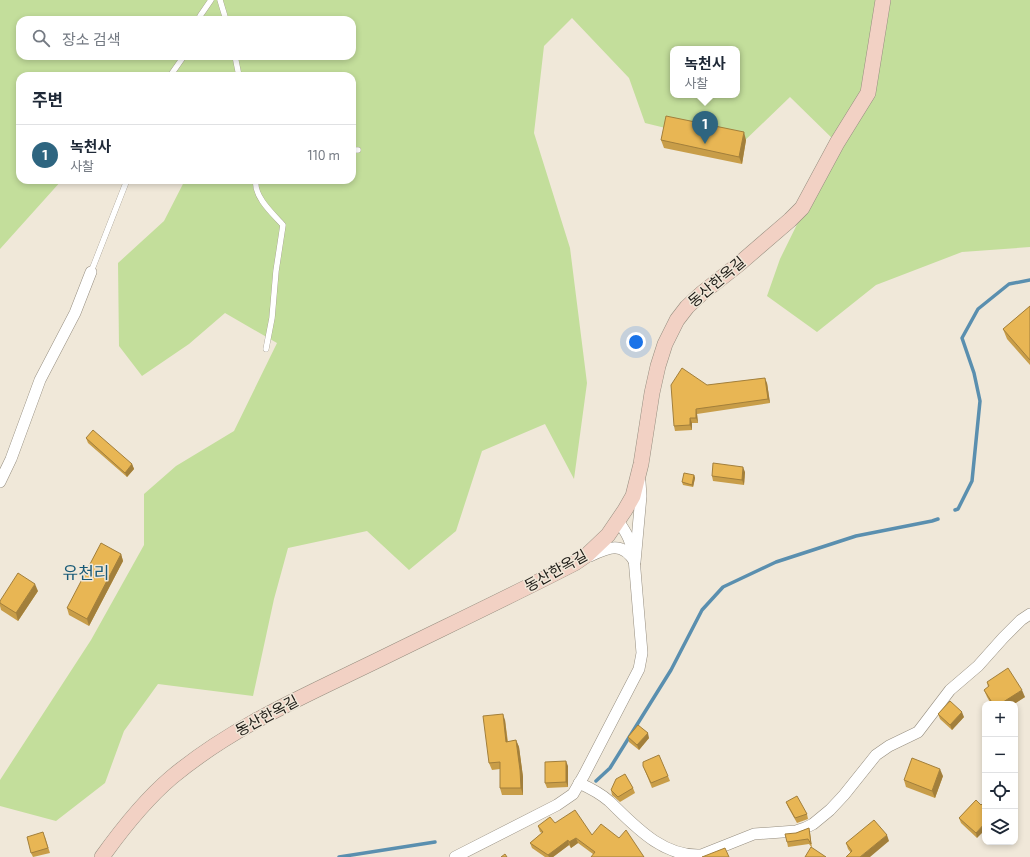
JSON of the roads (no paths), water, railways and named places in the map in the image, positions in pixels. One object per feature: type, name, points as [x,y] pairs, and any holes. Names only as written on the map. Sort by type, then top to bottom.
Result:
[{"type":"street","name":"동산한옥길","points":[[102,857],[123,829],[150,799],[171,778],[210,748],[250,724],[298,699],[576,563],[601,543],[618,522],[633,496],[639,475],[652,393],[658,366],[665,344],[677,320],[696,298],[739,264],[802,208],[837,143],[868,93],[883,0]]},
{"type":"street","points":[[0,482],[11,459],[40,380],[75,313],[91,272]]},
{"type":"street","points":[[635,562],[641,496],[639,475]]},
{"type":"street","points":[[454,857],[566,800],[573,794],[621,705],[640,665],[642,653],[635,562],[632,546],[625,531],[618,522]]},
{"type":"street","points":[[576,563],[604,549],[614,548],[628,552],[635,562]]},
{"type":"street","points":[[579,783],[597,792],[608,800],[636,829],[650,840],[672,852],[689,856],[701,855],[754,834],[796,831],[805,828],[813,824],[830,810],[876,755],[895,742],[918,732],[950,690],[978,666],[1003,638],[1021,620],[1030,614]]},
{"type":"lane","points":[[200,16],[211,0]]},
{"type":"lane","points":[[220,0],[225,16]]},
{"type":"lane","points":[[173,72],[181,60]]},
{"type":"lane","points":[[236,60],[238,72]]},
{"type":"lane","points":[[91,272],[124,184]]},
{"type":"lane","points":[[255,184],[265,205],[283,225],[276,271],[272,318],[266,349]]},
{"type":"waterway","points":[[955,510],[958,509],[972,481],[980,401],[974,373],[962,338],[978,309],[1009,284],[1030,280]]},
{"type":"waterway","points":[[596,781],[610,768],[671,670],[702,610],[723,587],[776,562],[856,536],[938,519]]},
{"type":"waterway","points":[[339,857],[435,842]]},
{"type":"place","name":"녹천사","points":[[705,144]]},
{"type":"district","name":"유천리","points":[[86,573]]}]
